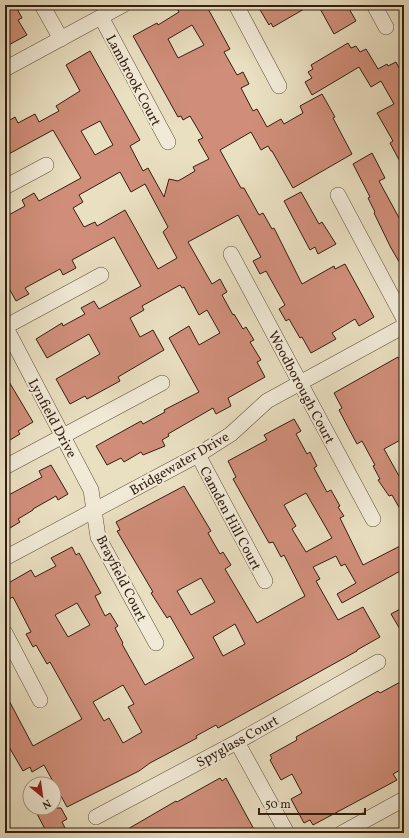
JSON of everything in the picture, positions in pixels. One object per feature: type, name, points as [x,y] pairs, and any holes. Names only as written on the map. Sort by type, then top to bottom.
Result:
[{"type":"street","points":[[42,5],[60,39]]},
{"type":"street","points":[[5,69],[123,5]]},
{"type":"street","points":[[236,5],[279,86]]},
{"type":"street","points":[[374,5],[386,27]]},
{"type":"street","name":"Lambrook Court","points":[[101,17],[168,142]]},
{"type":"street","points":[[5,187],[46,165]]},
{"type":"street","points":[[338,195],[404,319]]},
{"type":"street","name":"Woodborough Court","points":[[231,254],[373,519]]},
{"type":"street","points":[[5,327],[101,275]]},
{"type":"street","name":"Bridgewater Drive","points":[[5,558],[198,455],[231,434],[267,402],[404,326]]},
{"type":"street","name":"Lynfield Drive","points":[[5,327],[91,490],[95,511]]},
{"type":"street","points":[[5,467],[162,383]]},
{"type":"street","name":"Camden Hill Court","points":[[198,455],[265,581]]},
{"type":"street","name":"Brayfield Court","points":[[95,511],[98,537],[156,643]]},
{"type":"street","points":[[5,633],[40,700]]},
{"type":"street","name":"Spyglass Court","points":[[96,817],[237,742],[378,662]]},
{"type":"street","points":[[237,742],[287,833]]},
{"type":"street","points":[[342,833],[404,799]]},
{"type":"building","points":[[15,5],[22,18],[18,20],[27,35],[5,47],[5,10]]},
{"type":"building","points":[[187,5],[206,5],[230,49],[224,52],[237,75],[243,72],[249,84],[241,88],[253,111],[257,109],[267,127],[281,119],[284,124],[303,113],[300,106],[322,94],[335,117],[333,118],[352,154],[293,188],[272,151],[268,146],[261,150],[251,132],[220,150],[241,188],[244,188],[259,215],[263,213],[272,229],[274,228],[302,284],[334,266],[335,269],[345,264],[374,317],[359,326],[355,319],[332,333],[336,339],[311,353],[289,319],[286,321],[279,309],[285,305],[266,271],[260,274],[253,261],[261,257],[238,215],[188,242],[212,284],[220,279],[227,292],[222,295],[233,315],[234,314],[243,329],[246,327],[254,340],[250,342],[261,360],[257,362],[265,377],[228,398],[231,406],[216,414],[213,408],[168,434],[169,436],[162,440],[165,446],[143,455],[141,452],[124,462],[121,458],[107,465],[96,446],[141,421],[143,424],[165,412],[164,410],[199,392],[169,338],[189,326],[199,345],[220,333],[207,310],[199,315],[184,287],[182,288],[180,285],[142,306],[144,310],[130,318],[140,337],[153,330],[164,350],[118,377],[120,381],[87,399],[85,396],[70,404],[56,379],[100,354],[89,334],[47,358],[36,339],[62,323],[63,326],[85,314],[81,308],[94,301],[99,309],[141,286],[114,237],[72,260],[76,268],[63,275],[60,269],[25,288],[29,294],[16,301],[5,281],[5,217],[25,206],[22,200],[34,193],[39,201],[81,178],[53,130],[5,156],[5,123],[15,117],[18,123],[35,114],[39,122],[59,111],[56,106],[80,91],[66,65],[90,51],[140,140],[130,146],[143,171],[148,168],[164,197],[169,179],[178,181],[195,171],[193,167],[209,159],[198,140],[203,138],[190,116],[183,120],[181,116],[178,117],[133,36],[157,23],[158,25],[179,12],[178,10]],"holes":[[[192,25],[204,45],[178,58],[168,39]],[[100,121],[113,145],[95,155],[81,131]],[[120,172],[131,192],[145,184],[168,227],[163,232],[177,258],[158,269],[125,210],[97,226],[95,222],[84,227],[73,208],[83,202],[79,195]]]},
{"type":"building","points":[[266,5],[311,5],[273,27],[271,23],[269,25],[259,8]]},
{"type":"building","points":[[318,5],[347,5],[356,21],[334,34]]},
{"type":"building","points":[[348,43],[351,48],[356,46],[360,52],[366,49],[378,69],[387,64],[388,66],[396,62],[399,68],[404,65],[404,169],[390,143],[393,141],[377,113],[394,104],[381,81],[371,87],[359,67],[312,95],[305,82],[312,78],[308,72],[313,69],[311,65]]},
{"type":"building","points":[[372,153],[385,178],[379,181],[404,227],[404,270],[391,248],[374,213],[375,212],[368,198],[370,197],[353,164]]},
{"type":"building","points":[[301,192],[319,224],[322,222],[336,244],[318,254],[315,247],[310,250],[284,201]]},
{"type":"building","points":[[398,357],[404,368],[404,438],[384,449],[404,485],[404,516],[392,495],[389,496],[378,480],[380,479],[373,466],[375,465],[362,441],[357,444],[339,410],[342,408],[334,393]]},
{"type":"building","points":[[5,375],[33,422],[18,431],[20,434],[5,443]]},
{"type":"building","points":[[294,419],[301,431],[296,434],[307,454],[310,452],[317,466],[314,468],[327,492],[331,490],[340,506],[338,507],[344,516],[340,518],[363,565],[404,544],[404,569],[342,603],[337,594],[356,583],[345,564],[341,566],[336,556],[313,567],[320,579],[316,581],[338,620],[363,607],[380,637],[218,728],[216,725],[196,736],[197,738],[150,763],[139,771],[67,807],[62,798],[62,776],[50,776],[44,765],[32,772],[30,767],[23,771],[5,740],[5,693],[33,746],[82,719],[50,662],[47,664],[36,645],[33,647],[26,634],[31,632],[13,597],[5,601],[5,585],[31,570],[35,577],[56,566],[51,558],[72,547],[76,555],[79,553],[101,593],[95,596],[105,616],[110,613],[118,626],[115,628],[123,643],[122,644],[145,685],[194,658],[170,616],[167,618],[151,593],[153,592],[117,531],[120,530],[116,522],[184,486],[211,531],[208,533],[220,554],[223,552],[231,565],[225,569],[257,623],[305,596],[284,555],[281,557],[273,542],[269,543],[233,479],[236,477],[228,461],[267,440],[264,435]],"holes":[[[306,493],[332,538],[306,552],[292,529],[296,526],[284,505]],[[201,578],[215,602],[191,615],[177,591]],[[77,603],[90,625],[68,637],[55,615]],[[235,624],[245,644],[223,656],[213,637]],[[123,685],[134,704],[128,707],[142,732],[123,743],[109,718],[104,721],[93,702]]]},
{"type":"building","points":[[51,465],[68,494],[58,500],[56,496],[33,509],[18,519],[20,522],[10,528],[5,519],[5,497],[42,477],[39,471]]},
{"type":"building","points":[[404,607],[404,636],[391,614]]},
{"type":"building","points":[[404,680],[404,768],[393,774],[397,780],[313,825],[310,820],[304,823],[291,799],[302,793],[292,774],[281,780],[270,760],[272,758],[270,755],[297,740],[296,737],[378,691],[380,693]]},
{"type":"building","points":[[220,778],[222,781],[226,778],[256,833],[121,833],[176,801],[177,802]]},
{"type":"building","points":[[62,810],[67,819],[62,822],[66,830],[60,833],[47,833],[38,816],[62,816]]}]
